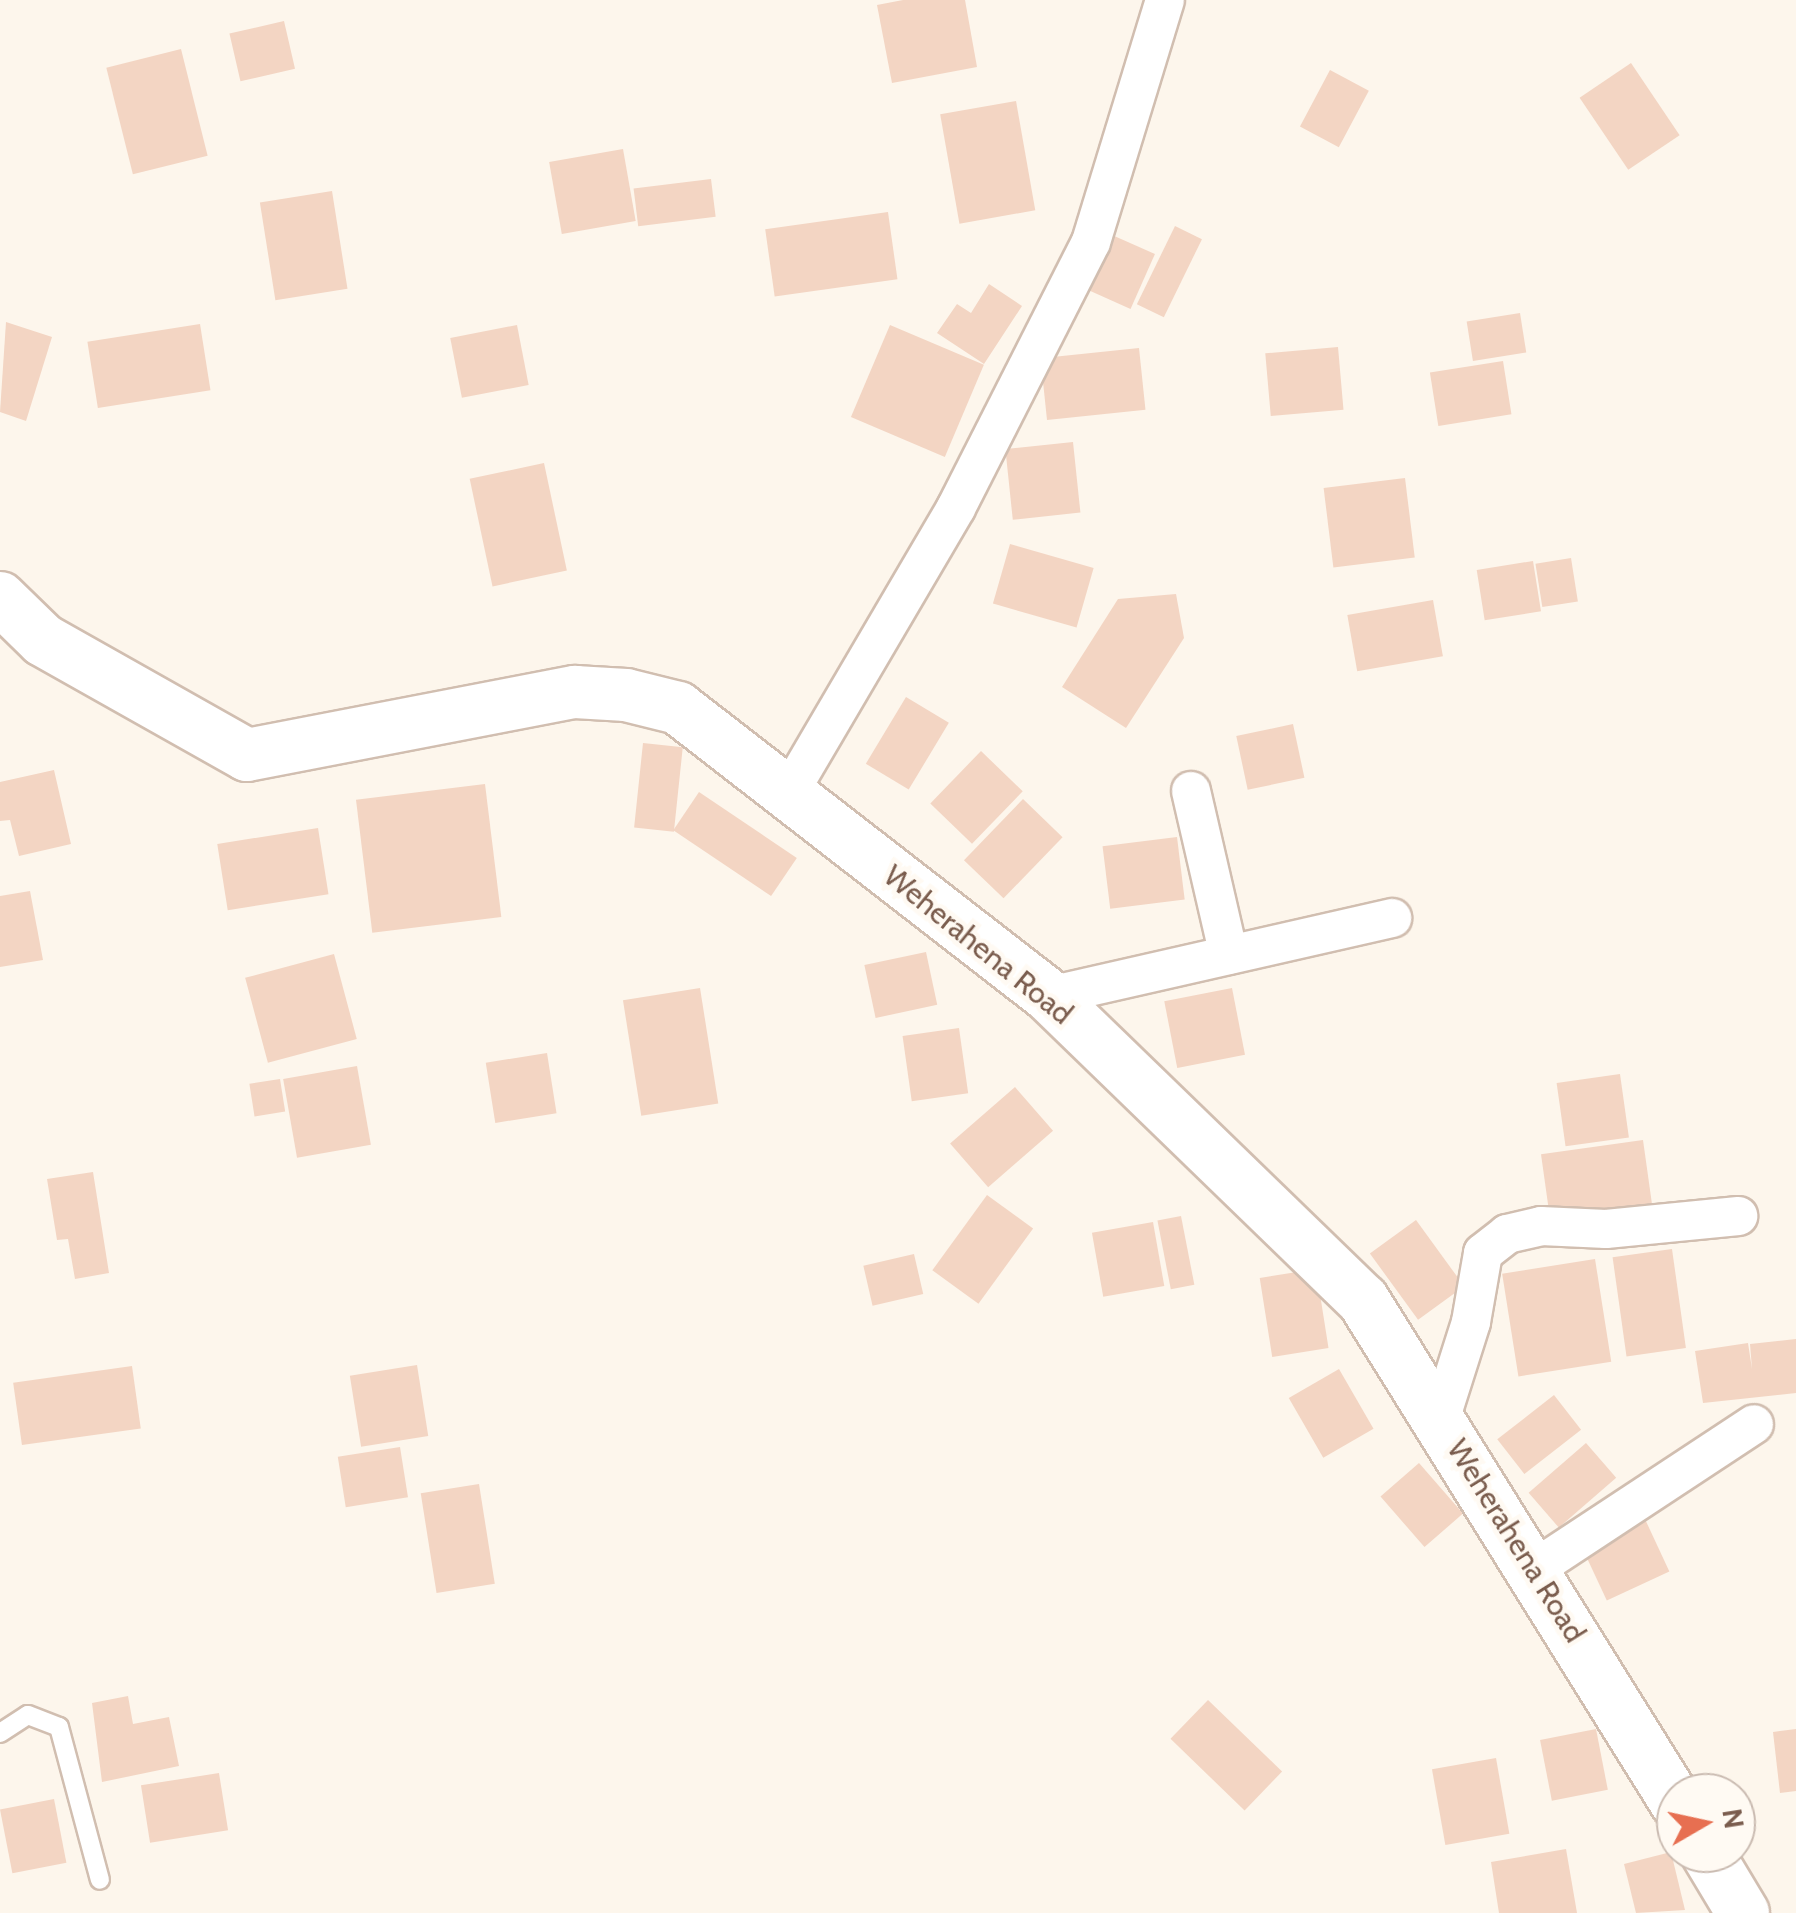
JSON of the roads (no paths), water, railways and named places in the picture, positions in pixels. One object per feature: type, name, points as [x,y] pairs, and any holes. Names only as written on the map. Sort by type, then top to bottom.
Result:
[{"type":"main road","name":"Weherahena Road","points":[[0,598],[42,640],[247,755],[575,692],[626,695],[678,708],[1050,996],[1363,1300],[1536,1568],[1659,1773]]},
{"type":"main road","points":[[1719,1873],[1742,1913]]},
{"type":"street","points":[[788,796],[956,508],[1091,242],[1165,0]]},
{"type":"street","points":[[1191,791],[1229,955]]},
{"type":"street","points":[[1050,996],[1392,918]]},
{"type":"street","points":[[1440,1420],[1471,1322],[1483,1253],[1507,1234],[1541,1226],[1606,1229],[1738,1216]]},
{"type":"street","points":[[1536,1568],[1754,1424]]},
{"type":"lane","points":[[0,1733],[28,1715],[59,1727],[100,1880]]}]
